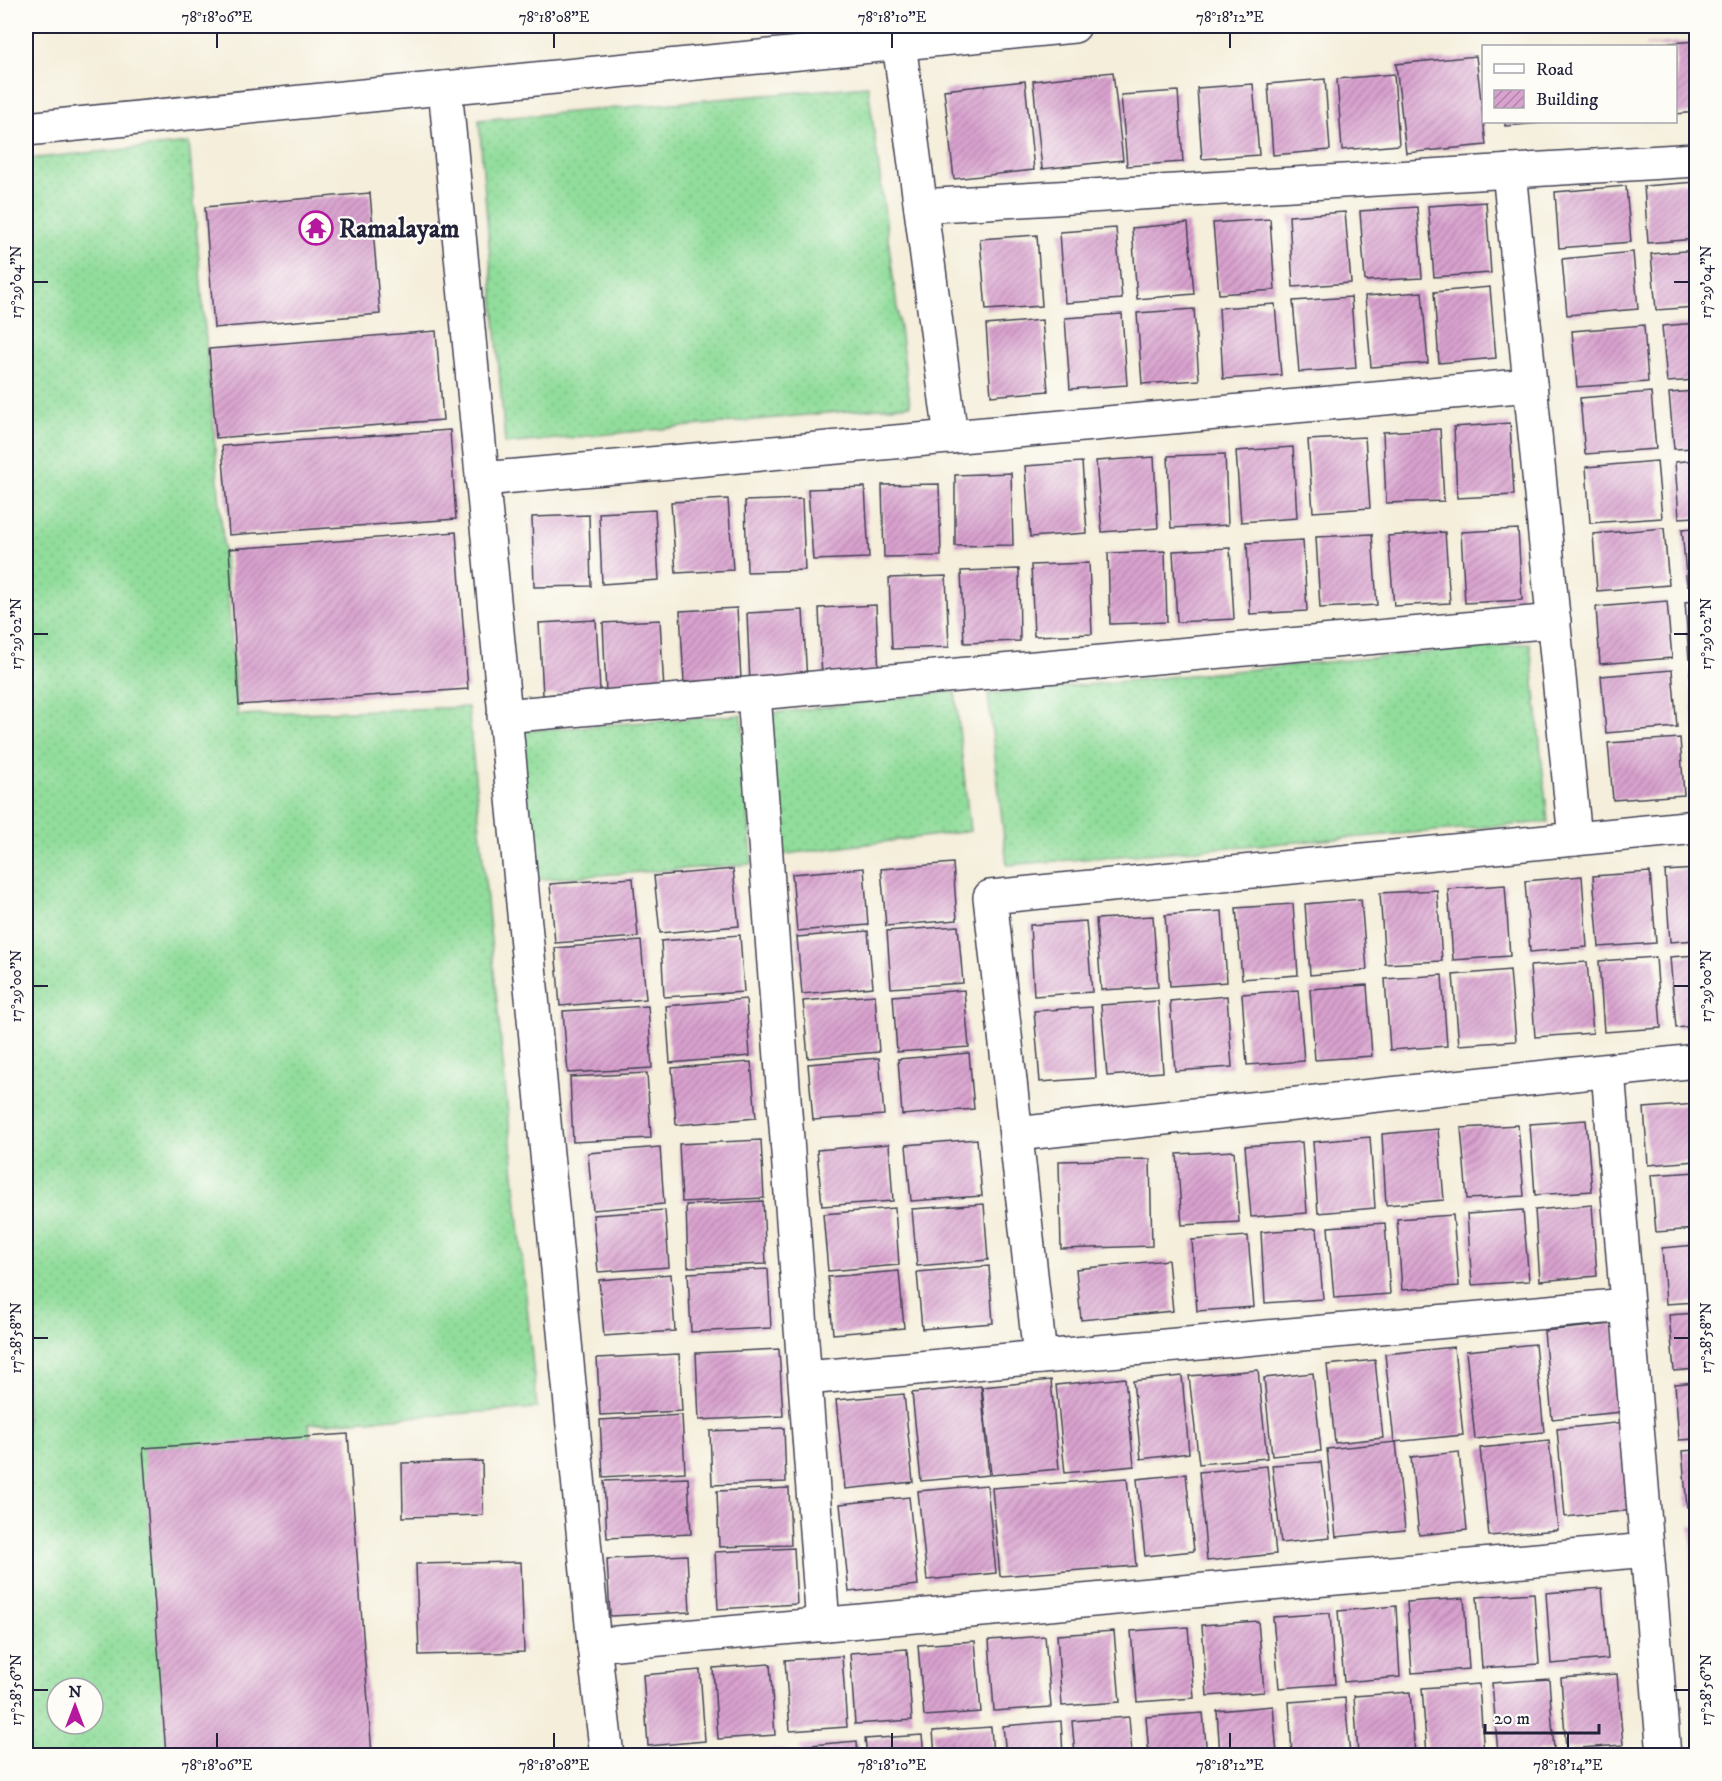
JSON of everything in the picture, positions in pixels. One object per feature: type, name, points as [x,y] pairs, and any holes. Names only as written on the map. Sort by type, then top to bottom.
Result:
[{"type":"street","points":[[26,129],[1074,26]]},
{"type":"street","points":[[899,43],[951,437]]},
{"type":"street","points":[[445,88],[594,1645],[608,1755]]},
{"type":"street","points":[[921,206],[1696,160]]},
{"type":"street","points":[[1509,171],[1575,839]]},
{"type":"street","points":[[482,479],[1530,385]]},
{"type":"street","points":[[504,716],[1554,621]]},
{"type":"street","points":[[754,694],[823,1624]]},
{"type":"street","points":[[1040,1357],[990,897],[1696,827]]},
{"type":"street","points":[[1016,1134],[1696,1061]]},
{"type":"street","points":[[1608,1071],[1664,1755]]},
{"type":"street","points":[[805,1378],[1627,1305]]},
{"type":"street","points":[[594,1645],[1647,1550]]},
{"type":"green space","points":[[868,86],[910,405],[505,444],[479,120]]},
{"type":"green space","points":[[189,143],[238,715],[468,707],[537,1408],[309,1424],[343,1755],[26,1756],[26,159]]},
{"type":"green space","points":[[1530,643],[1548,822],[1007,865],[988,694]]},
{"type":"green space","points":[[955,691],[970,831],[779,855],[766,714]]},
{"type":"green space","points":[[742,715],[752,864],[531,880],[521,731]]},
{"type":"building","points":[[1696,41],[1696,112],[1677,114],[1677,45],[1645,45]]},
{"type":"building","points":[[1476,56],[1486,145],[1406,153],[1396,64]]},
{"type":"building","points":[[1113,72],[1123,160],[1042,169],[1033,81]]},
{"type":"building","points":[[1394,74],[1399,145],[1342,150],[1337,79]]},
{"type":"building","points":[[1325,79],[1330,150],[1273,155],[1268,84]]},
{"type":"building","points":[[1025,81],[1034,170],[954,179],[944,90]]},
{"type":"building","points":[[1253,84],[1259,155],[1202,159],[1197,88]]},
{"type":"building","points":[[1178,91],[1183,162],[1127,166],[1121,95]]},
{"type":"building","points":[[1505,123],[1541,123],[1505,126]]},
{"type":"building","points":[[1696,182],[1696,239],[1648,243],[1644,186]]},
{"type":"building","points":[[1626,186],[1631,242],[1559,248],[1555,192]]},
{"type":"building","points":[[370,193],[380,314],[214,328],[205,207]]},
{"type":"building","points":[[1486,202],[1491,273],[1434,277],[1428,206]]},
{"type":"building","points":[[1417,207],[1422,278],[1365,281],[1360,211]]},
{"type":"building","points":[[1345,212],[1351,283],[1293,287],[1289,216]]},
{"type":"building","points":[[1270,219],[1275,290],[1219,294],[1213,223]]},
{"type":"building","points":[[1188,223],[1194,294],[1137,299],[1132,228]]},
{"type":"building","points":[[1116,228],[1122,299],[1065,303],[1060,232]]},
{"type":"building","points":[[1037,235],[1042,306],[986,310],[980,239]]},
{"type":"building","points":[[1696,250],[1696,307],[1656,310],[1651,254]]},
{"type":"building","points":[[1633,252],[1638,309],[1567,315],[1562,259]]},
{"type":"building","points":[[1490,287],[1496,358],[1439,363],[1434,292]]},
{"type":"building","points":[[1422,292],[1428,363],[1371,367],[1365,296]]},
{"type":"building","points":[[1351,297],[1356,368],[1299,372],[1293,301]]},
{"type":"building","points":[[1275,304],[1281,375],[1223,379],[1219,308]]},
{"type":"building","points":[[1194,309],[1199,380],[1142,384],[1137,313]]},
{"type":"building","points":[[1122,314],[1127,385],[1070,389],[1065,318]]},
{"type":"building","points":[[1042,320],[1048,391],[991,396],[986,325]]},
{"type":"building","points":[[1696,323],[1696,380],[1667,382],[1662,326]]},
{"type":"building","points":[[1644,325],[1648,382],[1577,387],[1572,331]]},
{"type":"building","points":[[436,331],[443,420],[216,438],[209,349]]},
{"type":"building","points":[[1696,391],[1696,448],[1674,449],[1669,393]]},
{"type":"building","points":[[1651,392],[1656,449],[1585,454],[1580,398]]},
{"type":"building","points":[[1510,423],[1514,495],[1457,498],[1454,427]]},
{"type":"building","points":[[1440,429],[1444,501],[1386,503],[1383,432]]},
{"type":"building","points":[[450,430],[456,519],[229,535],[222,446]]},
{"type":"building","points":[[1365,437],[1370,508],[1313,512],[1308,440]]},
{"type":"building","points":[[1293,447],[1297,518],[1241,522],[1236,451]]},
{"type":"building","points":[[1225,454],[1228,525],[1171,528],[1168,456]]},
{"type":"building","points":[[1154,457],[1158,528],[1102,532],[1096,461]]},
{"type":"building","points":[[1696,460],[1696,517],[1679,518],[1675,462]]},
{"type":"building","points":[[1657,461],[1662,518],[1590,523],[1586,467]]},
{"type":"building","points":[[1082,462],[1087,533],[1030,537],[1025,466]]},
{"type":"building","points":[[1011,473],[1013,545],[955,546],[955,475]]},
{"type":"building","points":[[939,484],[941,556],[884,557],[882,485]]},
{"type":"building","points":[[865,487],[869,558],[813,560],[808,489]]},
{"type":"building","points":[[728,499],[733,570],[676,573],[671,502]]},
{"type":"building","points":[[802,499],[805,570],[747,572],[745,501]]},
{"type":"building","points":[[655,510],[659,580],[602,584],[599,513]]},
{"type":"building","points":[[589,515],[591,586],[534,587],[532,517]]},
{"type":"building","points":[[1664,528],[1669,585],[1597,591],[1593,534]]},
{"type":"building","points":[[1696,528],[1696,585],[1687,586],[1682,529]]},
{"type":"building","points":[[1518,529],[1522,600],[1465,603],[1461,532]]},
{"type":"building","points":[[456,532],[468,689],[239,705],[229,549]]},
{"type":"building","points":[[1445,532],[1450,603],[1394,606],[1388,536]]},
{"type":"building","points":[[1372,534],[1377,605],[1320,608],[1316,537]]},
{"type":"building","points":[[1303,540],[1307,611],[1250,614],[1247,543]]},
{"type":"building","points":[[1230,548],[1234,619],[1177,622],[1173,551]]},
{"type":"building","points":[[1165,551],[1167,622],[1110,624],[1108,553]]},
{"type":"building","points":[[1089,563],[1092,634],[1034,636],[1031,565]]},
{"type":"building","points":[[1019,569],[1020,641],[964,643],[961,571]]},
{"type":"building","points":[[946,576],[949,647],[892,649],[889,578]]},
{"type":"building","points":[[1667,601],[1672,658],[1600,664],[1596,607]]},
{"type":"building","points":[[1696,601],[1696,658],[1689,659],[1685,602]]},
{"type":"building","points":[[876,605],[879,676],[822,679],[819,608]]},
{"type":"building","points":[[737,608],[741,679],[684,682],[680,611]]},
{"type":"building","points":[[803,610],[807,682],[750,684],[747,613]]},
{"type":"building","points":[[596,620],[600,691],[543,695],[539,623]]},
{"type":"building","points":[[660,620],[664,691],[606,694],[603,623]]},
{"type":"building","points":[[1672,670],[1677,727],[1606,733],[1601,676]]},
{"type":"building","points":[[1696,671],[1696,730],[1695,730],[1690,672]]},
{"type":"building","points":[[1680,738],[1684,795],[1613,800],[1608,743]]},
{"type":"building","points":[[953,863],[957,920],[886,926],[881,869]]},
{"type":"building","points":[[864,868],[868,925],[797,931],[792,874]]},
{"type":"building","points":[[733,869],[739,926],[660,933],[654,876]]},
{"type":"building","points":[[1696,869],[1696,940],[1670,942],[1665,871]]},
{"type":"building","points":[[1650,872],[1656,943],[1599,947],[1593,876]]},
{"type":"building","points":[[1582,876],[1587,947],[1530,952],[1525,881]]},
{"type":"building","points":[[633,878],[638,937],[555,943],[550,884]]},
{"type":"building","points":[[1505,885],[1510,956],[1453,960],[1448,889]]},
{"type":"building","points":[[1437,890],[1442,961],[1385,964],[1380,893]]},
{"type":"building","points":[[1361,899],[1367,970],[1310,975],[1305,904]]},
{"type":"building","points":[[1293,904],[1298,975],[1242,979],[1236,908]]},
{"type":"building","points":[[1222,911],[1227,982],[1170,986],[1165,915]]},
{"type":"building","points":[[1153,916],[1158,987],[1101,990],[1096,919]]},
{"type":"building","points":[[1086,921],[1092,992],[1034,996],[1030,925]]},
{"type":"building","points":[[958,926],[963,983],[891,988],[887,931]]},
{"type":"building","points":[[868,931],[873,987],[802,994],[797,937]]},
{"type":"building","points":[[740,935],[744,992],[664,997],[661,941]]},
{"type":"building","points":[[641,941],[646,999],[560,1006],[555,948]]},
{"type":"building","points":[[1696,955],[1696,1026],[1676,1028],[1670,957]]},
{"type":"building","points":[[1656,957],[1661,1028],[1604,1032],[1599,961]]},
{"type":"building","points":[[1587,962],[1593,1033],[1535,1037],[1530,966]]},
{"type":"building","points":[[1510,970],[1516,1041],[1459,1045],[1453,975]]},
{"type":"building","points":[[1442,975],[1447,1046],[1390,1050],[1385,979]]},
{"type":"building","points":[[1367,985],[1372,1056],[1315,1060],[1310,989]]},
{"type":"building","points":[[964,990],[969,1047],[897,1052],[893,996]]},
{"type":"building","points":[[1298,990],[1304,1061],[1247,1065],[1242,994]]},
{"type":"building","points":[[875,995],[879,1052],[808,1058],[803,1001]]},
{"type":"building","points":[[1227,996],[1232,1067],[1175,1071],[1170,1001]]},
{"type":"building","points":[[746,999],[750,1056],[670,1063],[666,1006]]},
{"type":"building","points":[[1158,1001],[1163,1072],[1107,1076],[1101,1005]]},
{"type":"building","points":[[648,1006],[652,1068],[568,1073],[563,1011]]},
{"type":"building","points":[[1092,1007],[1096,1078],[1040,1082],[1034,1011]]},
{"type":"building","points":[[969,1053],[974,1109],[902,1115],[898,1059]]},
{"type":"building","points":[[879,1058],[884,1115],[813,1120],[808,1064]]},
{"type":"building","points":[[751,1062],[756,1118],[676,1125],[672,1068]]},
{"type":"building","points":[[647,1073],[651,1138],[573,1142],[570,1077]]},
{"type":"building","points":[[1696,1104],[1696,1161],[1648,1165],[1644,1108]]},
{"type":"building","points":[[1586,1120],[1592,1191],[1535,1195],[1530,1124]]},
{"type":"building","points":[[1518,1125],[1524,1196],[1467,1199],[1461,1128]]},
{"type":"building","points":[[1438,1129],[1444,1200],[1386,1205],[1382,1134]]},
{"type":"building","points":[[1370,1137],[1375,1208],[1318,1213],[1313,1142]]},
{"type":"building","points":[[977,1139],[982,1196],[911,1201],[906,1145]]},
{"type":"building","points":[[761,1140],[764,1198],[682,1202],[679,1144]]},
{"type":"building","points":[[1302,1142],[1307,1213],[1251,1217],[1245,1146]]},
{"type":"building","points":[[889,1144],[893,1201],[822,1206],[817,1150]]},
{"type":"building","points":[[660,1147],[664,1204],[593,1210],[588,1153]]},
{"type":"building","points":[[1234,1151],[1239,1222],[1182,1225],[1177,1154]]},
{"type":"building","points":[[1150,1159],[1152,1246],[1061,1249],[1059,1161]]},
{"type":"building","points":[[1696,1172],[1696,1229],[1656,1232],[1651,1175]]},
{"type":"building","points":[[763,1201],[766,1264],[688,1267],[686,1205]]},
{"type":"building","points":[[984,1204],[988,1260],[917,1266],[912,1209]]},
{"type":"building","points":[[1592,1205],[1597,1276],[1540,1281],[1535,1210]]},
{"type":"building","points":[[895,1208],[899,1265],[828,1271],[823,1214]]},
{"type":"building","points":[[665,1210],[669,1267],[598,1272],[593,1215]]},
{"type":"building","points":[[1523,1210],[1529,1281],[1472,1285],[1467,1214]]},
{"type":"building","points":[[1453,1215],[1459,1286],[1402,1290],[1397,1219]]},
{"type":"building","points":[[1385,1223],[1390,1294],[1334,1298],[1328,1227]]},
{"type":"building","points":[[1317,1228],[1323,1299],[1265,1303],[1261,1232]]},
{"type":"building","points":[[1248,1236],[1254,1307],[1197,1311],[1192,1240]]},
{"type":"building","points":[[1696,1245],[1696,1302],[1666,1304],[1662,1248]]},
{"type":"building","points":[[1168,1260],[1173,1311],[1081,1320],[1076,1269]]},
{"type":"building","points":[[989,1266],[993,1323],[922,1329],[917,1272]]},
{"type":"building","points":[[768,1269],[771,1328],[691,1332],[688,1273]]},
{"type":"building","points":[[899,1271],[904,1328],[833,1334],[828,1277]]},
{"type":"building","points":[[671,1274],[675,1331],[604,1336],[599,1280]]},
{"type":"building","points":[[1696,1313],[1696,1369],[1674,1371],[1669,1315]]},
{"type":"building","points":[[1613,1324],[1621,1412],[1552,1419],[1544,1331]]},
{"type":"building","points":[[1535,1344],[1544,1432],[1475,1439],[1466,1351]]},
{"type":"building","points":[[1454,1347],[1463,1435],[1394,1442],[1385,1354]]},
{"type":"building","points":[[779,1349],[783,1416],[699,1420],[696,1353]]},
{"type":"building","points":[[679,1354],[682,1411],[600,1415],[597,1358]]},
{"type":"building","points":[[1375,1360],[1383,1438],[1335,1443],[1327,1365]]},
{"type":"building","points":[[1258,1370],[1267,1458],[1199,1464],[1189,1376]]},
{"type":"building","points":[[1313,1373],[1321,1451],[1272,1456],[1264,1378]]},
{"type":"building","points":[[1182,1376],[1189,1453],[1141,1459],[1133,1381]]},
{"type":"building","points":[[1125,1378],[1134,1466],[1065,1473],[1056,1385]]},
{"type":"building","points":[[1051,1380],[1059,1469],[991,1475],[982,1387]]},
{"type":"building","points":[[1696,1382],[1696,1439],[1679,1440],[1675,1384]]},
{"type":"building","points":[[981,1386],[989,1475],[921,1481],[912,1393]]},
{"type":"building","points":[[904,1394],[913,1482],[845,1489],[836,1400]]},
{"type":"building","points":[[682,1415],[685,1472],[603,1477],[600,1420]]},
{"type":"building","points":[[1625,1422],[1634,1510],[1565,1517],[1557,1429]]},
{"type":"building","points":[[784,1428],[786,1482],[712,1485],[710,1431]]},
{"type":"building","points":[[348,1434],[372,1755],[166,1755],[143,1448]]},
{"type":"building","points":[[1549,1441],[1558,1530],[1489,1536],[1480,1448]]},
{"type":"building","points":[[1396,1442],[1405,1530],[1336,1537],[1327,1449]]},
{"type":"building","points":[[1696,1450],[1696,1507],[1687,1507],[1682,1451]]},
{"type":"building","points":[[1459,1452],[1467,1530],[1419,1535],[1411,1457]]},
{"type":"building","points":[[482,1461],[483,1515],[403,1517],[402,1463]]},
{"type":"building","points":[[1321,1462],[1330,1538],[1281,1543],[1272,1465]]},
{"type":"building","points":[[1267,1466],[1276,1554],[1207,1561],[1199,1472]]},
{"type":"building","points":[[1186,1474],[1194,1551],[1145,1556],[1137,1479]]},
{"type":"building","points":[[688,1478],[691,1534],[607,1538],[604,1481]]},
{"type":"building","points":[[1127,1478],[1136,1566],[1000,1576],[992,1488]]},
{"type":"building","points":[[987,1485],[996,1573],[927,1580],[918,1491]]},
{"type":"building","points":[[789,1488],[791,1545],[719,1547],[717,1491]]},
{"type":"building","points":[[909,1497],[918,1585],[849,1592],[840,1504]]},
{"type":"building","points":[[1690,1526],[1696,1526],[1696,1583],[1694,1583]]},
{"type":"building","points":[[794,1548],[797,1604],[718,1609],[715,1552]]},
{"type":"building","points":[[687,1555],[690,1612],[610,1616],[607,1559]]},
{"type":"building","points":[[521,1562],[524,1652],[419,1655],[416,1564]]},
{"type":"building","points":[[1602,1588],[1608,1659],[1551,1664],[1546,1593]]},
{"type":"building","points":[[1534,1593],[1539,1664],[1482,1668],[1477,1597]]},
{"type":"building","points":[[1464,1598],[1469,1669],[1412,1673],[1407,1602]]},
{"type":"building","points":[[1396,1606],[1400,1677],[1344,1682],[1338,1611]]},
{"type":"building","points":[[1330,1613],[1335,1684],[1279,1688],[1273,1617]]},
{"type":"building","points":[[1258,1621],[1264,1692],[1207,1696],[1202,1625]]},
{"type":"building","points":[[1188,1627],[1194,1698],[1137,1702],[1131,1631]]},
{"type":"building","points":[[1114,1631],[1120,1702],[1062,1706],[1057,1635]]},
{"type":"building","points":[[1045,1636],[1051,1707],[994,1711],[989,1640]]},
{"type":"building","points":[[975,1641],[981,1712],[924,1716],[918,1645]]},
{"type":"building","points":[[907,1649],[912,1720],[855,1724],[850,1653]]},
{"type":"building","points":[[842,1656],[847,1727],[790,1731],[785,1660]]},
{"type":"building","points":[[770,1664],[775,1735],[718,1739],[713,1668]]},
{"type":"building","points":[[700,1670],[705,1741],[648,1746],[643,1675]]},
{"type":"building","points":[[1617,1674],[1623,1745],[1566,1749],[1561,1678]]},
{"type":"building","points":[[1549,1679],[1554,1750],[1498,1754],[1492,1683]]},
{"type":"building","points":[[1479,1684],[1484,1755],[1427,1755],[1422,1688]]},
{"type":"building","points":[[1692,1691],[1696,1691],[1696,1734],[1695,1734]]},
{"type":"building","points":[[1410,1692],[1415,1755],[1358,1755],[1354,1696]]},
{"type":"building","points":[[1345,1698],[1350,1755],[1292,1755],[1289,1702]]},
{"type":"building","points":[[1273,1706],[1277,1755],[1220,1755],[1217,1711]]},
{"type":"building","points":[[1203,1713],[1207,1755],[1149,1755],[1146,1717]]},
{"type":"building","points":[[1129,1717],[1132,1755],[1075,1755],[1072,1721]]},
{"type":"building","points":[[1061,1721],[1063,1755],[1006,1755],[1003,1726]]},
{"type":"building","points":[[991,1727],[993,1755],[935,1755],[933,1731]]},
{"type":"building","points":[[922,1735],[924,1755],[867,1755],[865,1739]]},
{"type":"building","points":[[857,1741],[858,1755],[801,1755],[800,1746]]},
{"type":"building","points":[[785,1749],[786,1755],[728,1755],[728,1753]]},
{"type":"place","name":"Ramalayam","points":[[316,228]]}]
